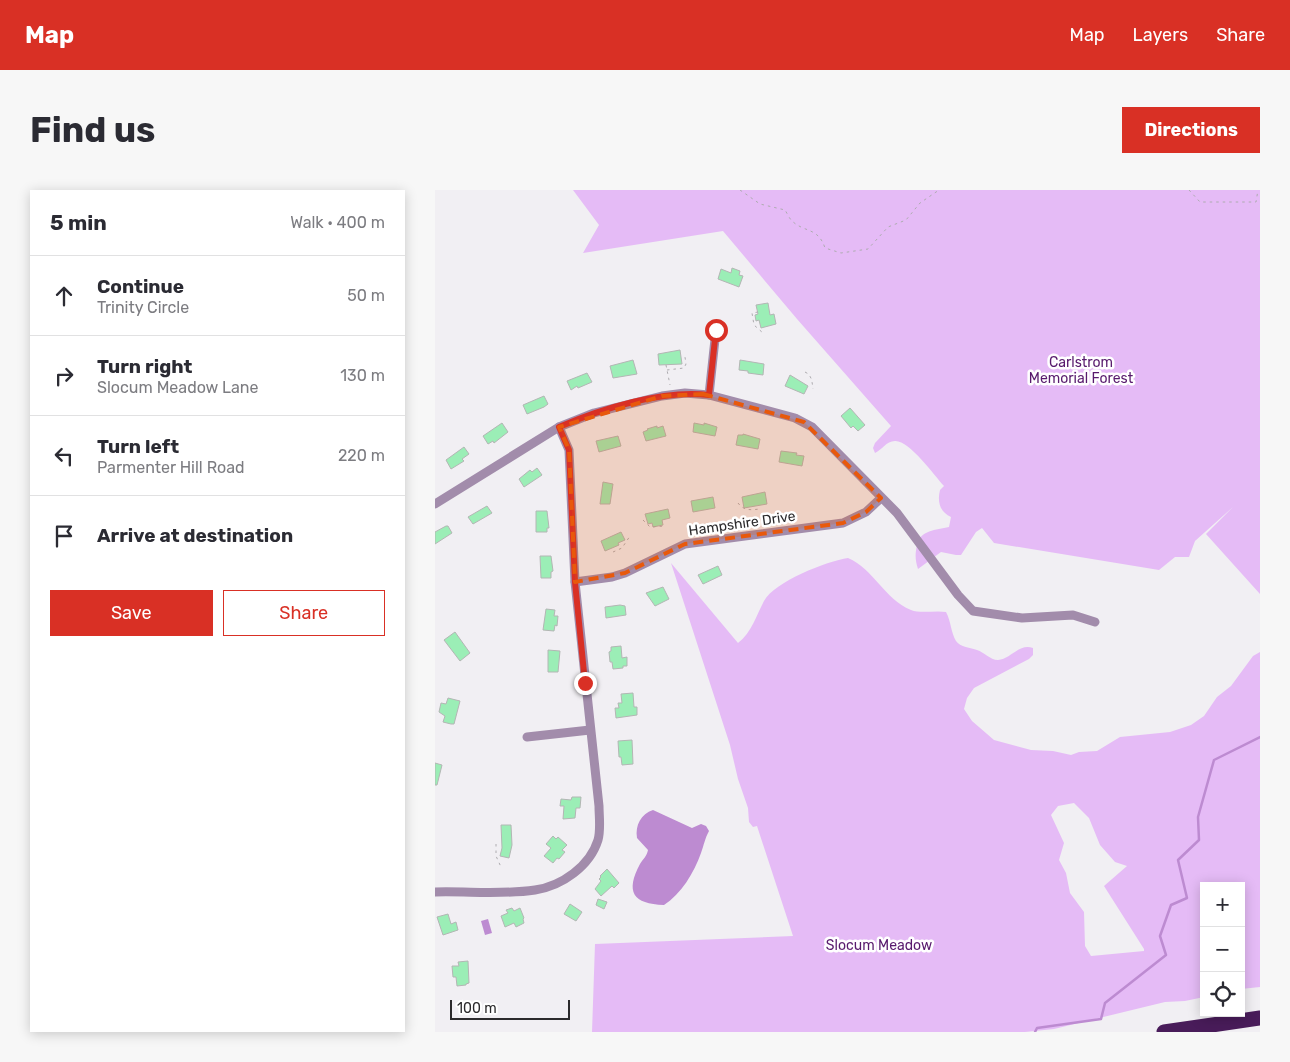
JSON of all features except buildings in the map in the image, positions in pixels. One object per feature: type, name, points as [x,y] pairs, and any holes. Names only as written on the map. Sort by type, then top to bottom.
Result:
[{"type":"highway","points":[[1164,1032],[1260,1018]]},
{"type":"street","points":[[709,395],[716,330]]},
{"type":"street","points":[[435,504],[559,427],[594,413],[662,396],[685,393],[709,395],[790,416],[804,422],[819,434],[901,518],[958,595],[973,611],[1022,618],[1073,615],[1095,622]]},
{"type":"street","points":[[435,892],[536,890],[557,883],[575,872],[591,857],[599,838],[599,806],[575,582],[569,450],[559,427]]},
{"type":"street","name":"Hampshire Drive","points":[[575,582],[612,577],[625,573],[685,544],[843,523],[866,512],[881,498]]},
{"type":"street","points":[[527,737],[590,730]]},
{"type":"path","points":[[740,190],[760,204],[785,210],[792,221],[816,233],[822,239],[825,248],[841,253],[868,249],[888,227],[906,220],[920,203],[939,190]]},
{"type":"path","points":[[1189,190],[1200,202],[1256,202],[1258,190]]},
{"type":"path","points":[[758,312],[752,313],[754,325],[763,333]]},
{"type":"path","points":[[667,370],[685,368],[685,357]]},
{"type":"path","points":[[666,365],[670,386]]},
{"type":"path","points":[[805,372],[811,378],[813,389]]},
{"type":"path","points":[[737,503],[742,509],[760,509]]},
{"type":"path","points":[[643,520],[650,527],[665,526]]},
{"type":"path","points":[[613,552],[622,548],[630,536]]},
{"type":"path","points":[[496,844],[496,856],[501,867]]},
{"type":"highlighted area","points":[[703,394],[804,422],[881,498],[866,512],[843,523],[685,544],[625,573],[575,582],[569,450],[559,427],[662,396]]},
{"type":"green space","name":"Carlstrom Memorial Forest","points":[[573,190],[1260,190],[1260,594],[1206,534],[1233,507],[1195,541],[1189,557],[1175,557],[1159,570],[994,543],[982,528],[976,532],[961,555],[941,552],[918,569],[916,551],[921,536],[949,527],[951,517],[944,512],[939,502],[940,490],[944,486],[914,452],[901,442],[889,442],[875,453],[873,448],[875,443],[891,426],[723,231],[583,253],[599,225]]},
{"type":"green space","name":"Slocum Meadow","points":[[848,558],[865,569],[893,599],[911,610],[919,612],[946,612],[956,641],[963,646],[980,651],[992,659],[1003,659],[1019,649],[1033,648],[1033,655],[1029,659],[974,688],[967,698],[964,709],[972,721],[994,740],[1031,750],[1053,751],[1071,755],[1079,752],[1097,751],[1120,737],[1170,732],[1191,725],[1204,716],[1217,697],[1231,686],[1253,656],[1260,652],[1260,987],[1245,989],[1245,882],[1200,882],[1200,998],[1165,1002],[1054,1029],[1025,1032],[592,1032],[595,944],[793,936],[757,826],[753,827],[749,822],[748,808],[738,779],[730,745],[671,563],[738,643],[750,629],[764,601],[770,594],[789,580],[827,563]],"holes":[[[1074,803],[1089,818],[1100,845],[1115,862],[1127,866],[1104,886],[1144,951],[1091,956],[1085,946],[1084,912],[1070,893],[1066,873],[1059,860],[1064,843],[1051,815],[1058,806]]]},
{"type":"shaded area","points":[[653,810],[692,828],[701,824],[706,826],[709,831],[691,875],[676,895],[664,905],[653,904],[639,899],[633,889],[635,874],[648,850],[637,838],[638,824],[645,814]]},
{"type":"shaded area","points":[[488,919],[492,933],[485,935],[481,921]]},
{"type":"waterway","points":[[1035,1032],[1037,1028],[1101,1019],[1105,1003],[1166,955],[1160,936],[1171,905],[1187,898],[1178,860],[1199,840],[1198,817],[1214,760],[1260,737]]},
{"type":"route","points":[[585,683],[575,582],[569,450],[559,427],[594,413],[662,396],[677,393],[709,395],[716,330]]}]
